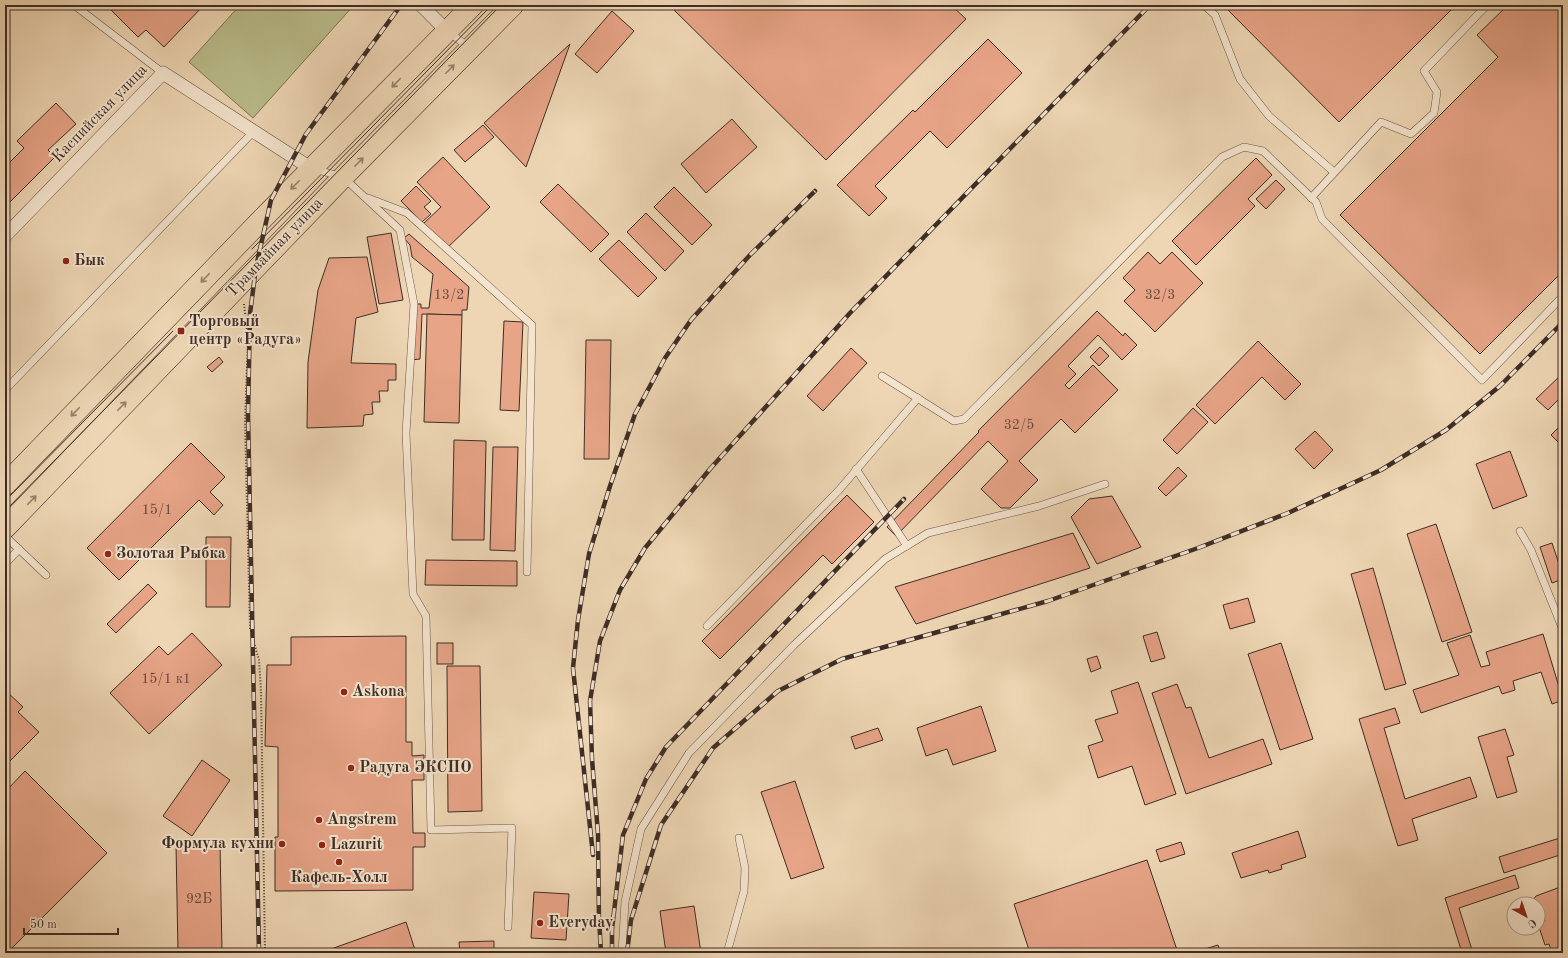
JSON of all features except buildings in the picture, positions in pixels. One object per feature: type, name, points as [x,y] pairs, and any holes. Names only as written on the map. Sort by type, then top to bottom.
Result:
[{"type":"main road","name":"Трамвайная улица","points":[[5,485],[473,5]]},
{"type":"main road","name":"Трамвайная улица","points":[[5,528],[343,177],[513,5]]},
{"type":"street","points":[[421,5],[448,31]]},
{"type":"street","name":"Каспийская улица","points":[[5,236],[163,73],[312,169]]},
{"type":"lane","points":[[74,5],[163,73]]},
{"type":"lane","points":[[1204,5],[1215,15],[1240,79],[1269,116],[1334,172]]},
{"type":"lane","points":[[1311,198],[1381,122],[1411,134],[1434,113],[1437,92],[1424,71],[1487,5]]},
{"type":"lane","points":[[448,31],[470,49]]},
{"type":"lane","points":[[5,390],[254,131]]},
{"type":"lane","points":[[882,376],[954,421],[964,419],[1222,157],[1244,147],[1264,151],[1316,202],[1322,218],[1482,380],[1563,296]]},
{"type":"lane","points":[[312,169],[343,177],[400,230],[414,304],[406,433],[413,594],[426,616],[431,830],[512,828],[508,927]]},
{"type":"lane","points":[[364,197],[407,213],[532,325],[527,572]]},
{"type":"lane","points":[[707,626],[856,469],[918,398]]},
{"type":"lane","points":[[856,469],[907,546]]},
{"type":"lane","points":[[622,953],[625,902],[641,829],[688,753],[794,645],[885,559],[928,533],[1039,506],[1105,484]]},
{"type":"lane","points":[[1520,531],[1531,550],[1563,630]]},
{"type":"lane","points":[[5,536],[46,575]]},
{"type":"lane","points":[[5,564],[19,549]]},
{"type":"lane","points":[[727,953],[744,891],[745,868],[740,838]]},
{"type":"path","points":[[235,290],[244,303],[248,339],[245,422],[250,628],[259,660],[261,691],[265,953]]},
{"type":"green space","points":[[240,5],[354,5],[253,118],[189,62]]},
{"type":"tram line","points":[[252,249],[492,5]]},
{"type":"tram line","points":[[5,511],[501,5]]},
{"type":"tram line","points":[[5,501],[173,331]]},
{"type":"railway","points":[[259,953],[248,415],[250,314],[256,267],[271,200],[306,134],[401,5]]},
{"type":"railway","points":[[599,923],[598,834],[592,759],[590,701],[600,641],[620,590],[645,548],[710,469],[850,313],[1150,5]]},
{"type":"railway","points":[[593,855],[573,668],[578,620],[589,554],[610,486],[635,414],[665,358],[691,320],[750,255],[815,191]]},
{"type":"railway","points":[[627,953],[631,920],[661,825],[713,748],[778,691],[842,659],[1048,601],[1198,548],[1288,513],[1381,470],[1446,430],[1500,386],[1563,322]]},
{"type":"railway","points":[[612,953],[612,929],[623,835],[646,779],[666,747],[904,499]]},
{"type":"railway","points":[[599,917],[601,953]]},
{"type":"place","name":"Бык","points":[[66,261]]},
{"type":"place","name":"Торговый центр «Радуга»","points":[[181,331]]},
{"type":"place","name":"Золотая Рыбка","points":[[108,554]]},
{"type":"place","name":"Askona","points":[[344,692]]},
{"type":"place","name":"Радуга ЭКСПО","points":[[351,768]]},
{"type":"place","name":"Angstrem","points":[[319,820]]},
{"type":"place","name":"Формула кухни","points":[[282,844]]},
{"type":"place","name":"Lazurit","points":[[322,845]]},
{"type":"place","name":"Кафель-Холл","points":[[339,862]]},
{"type":"place","name":"Everyday","points":[[540,923]]}]
